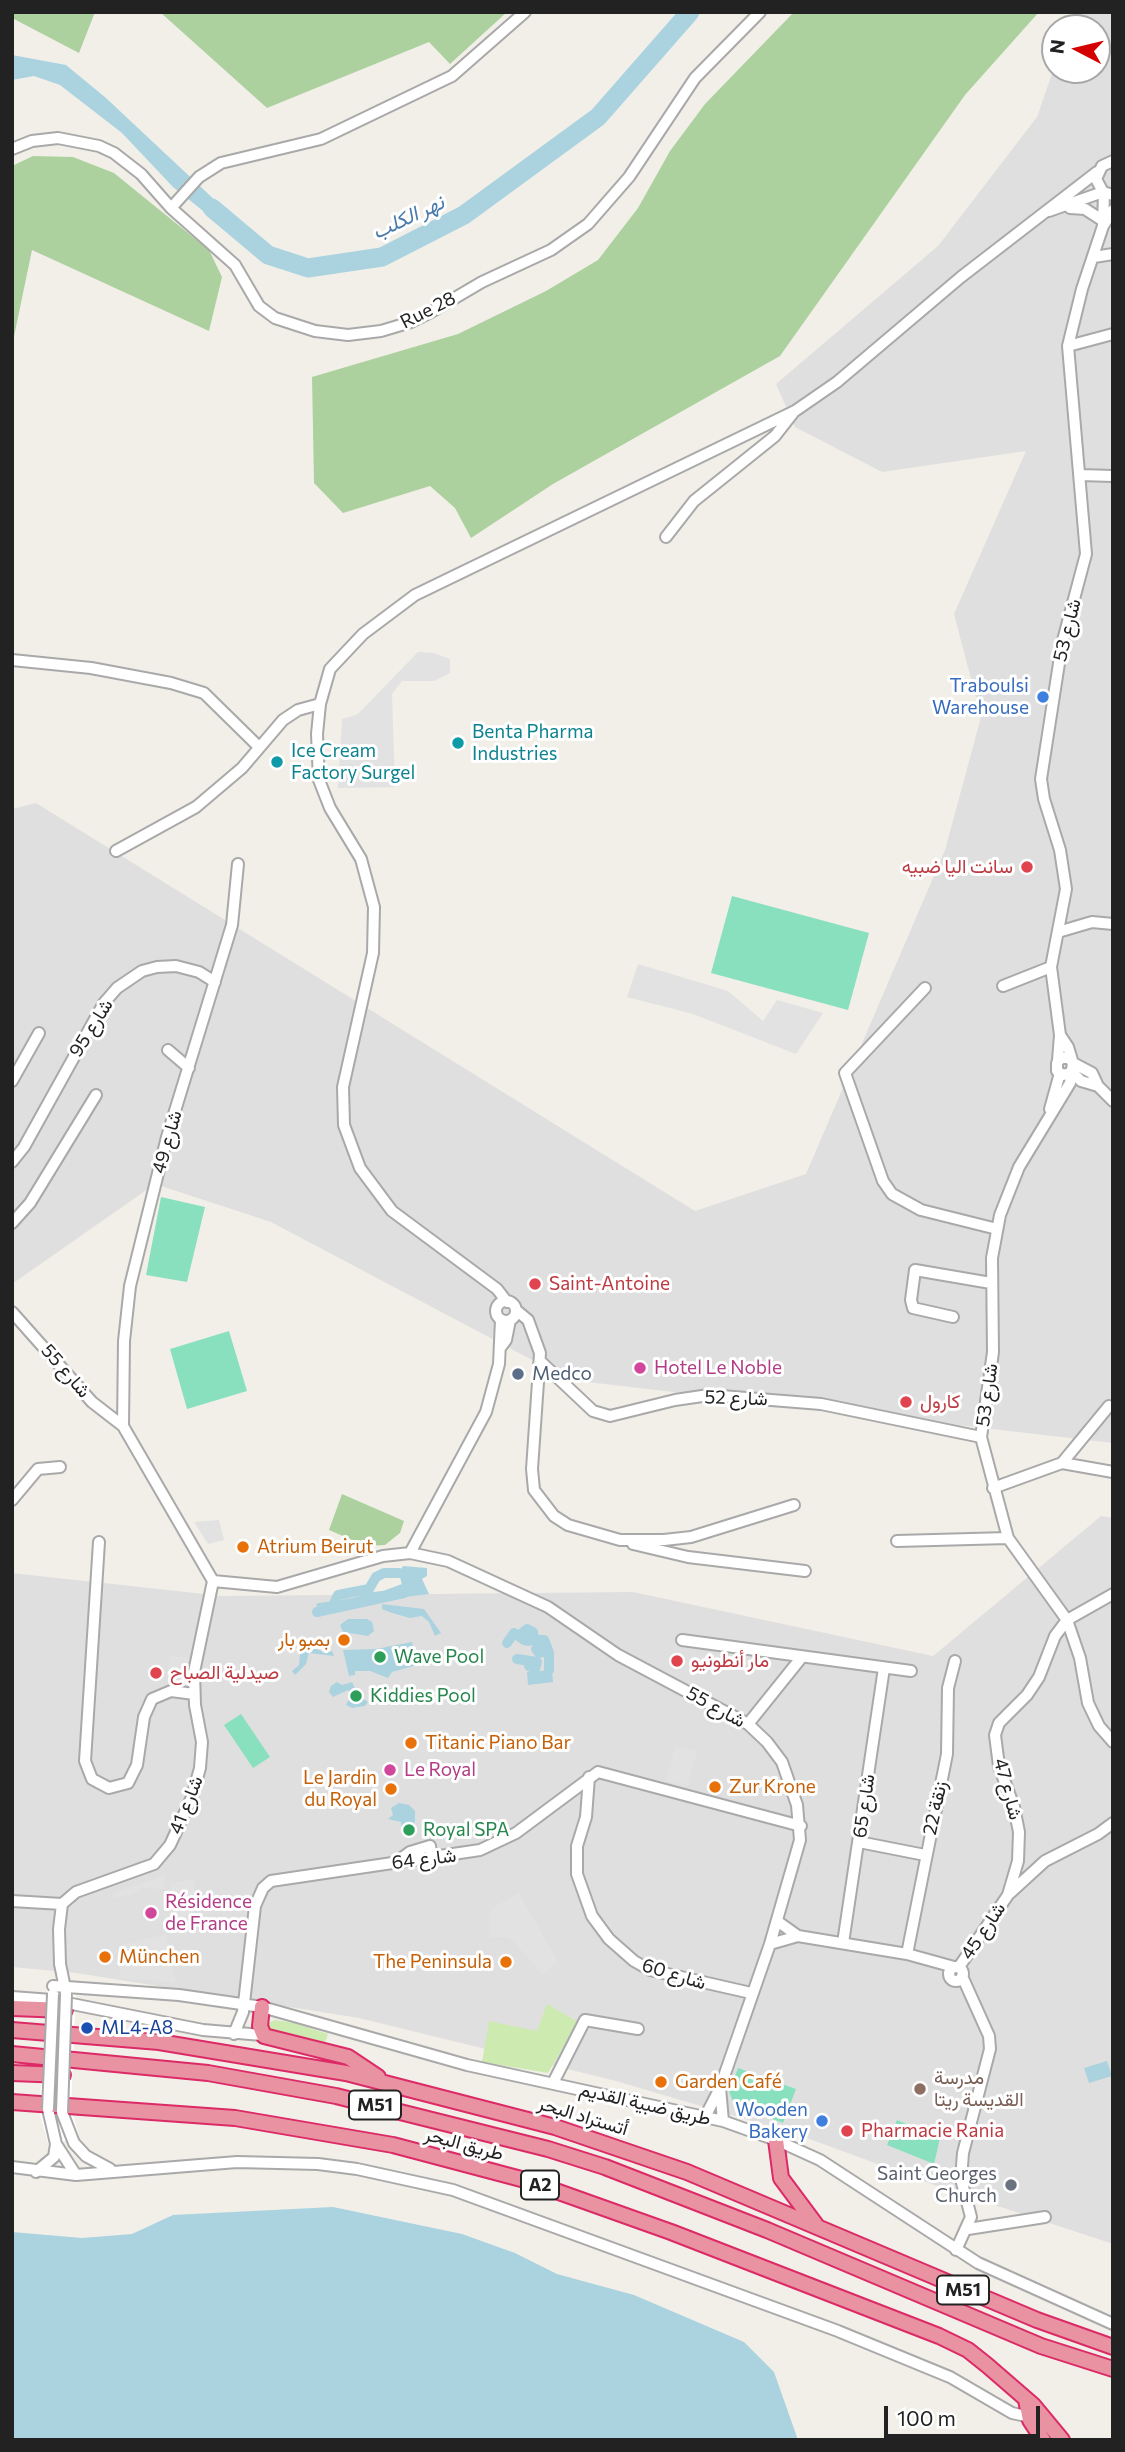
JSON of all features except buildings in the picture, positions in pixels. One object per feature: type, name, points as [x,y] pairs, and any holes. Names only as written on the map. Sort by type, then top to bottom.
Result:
[{"type":"highway","points":[[262,2007],[262,2035],[348,2057],[382,2081]]},
{"type":"highway","points":[[12,2008],[58,2010]]},
{"type":"highway","name":"أتستراد البحر","points":[[12,2029],[159,2042],[382,2081],[456,2099],[617,2147],[816,2226],[1024,2315],[1113,2347]]},
{"type":"highway","name":"M51","points":[[12,2054],[208,2073],[349,2099],[548,2149],[604,2167],[767,2230],[1041,2346],[1113,2369]]},
{"type":"highway","points":[[12,2073],[56,2075]]},
{"type":"highway","name":"طريق البحر","points":[[12,2102],[248,2120],[393,2145],[526,2180],[671,2232],[939,2336],[968,2350],[1026,2400],[1036,2418]]},
{"type":"highway","points":[[776,2140],[781,2178],[816,2226]]},
{"type":"highway","name":"A2","points":[[1036,2418],[1043,2440]]},
{"type":"highway","name":"A2","points":[[1036,2418],[1062,2440]]},
{"type":"street","points":[[171,208],[199,177],[221,163],[321,139],[452,76],[525,12]]},
{"type":"street","name":"Rue 28","points":[[12,149],[32,141],[58,138],[99,146],[127,162],[171,208],[235,265],[259,306],[275,318],[315,331],[348,335],[382,331],[411,322],[482,282],[551,250],[588,224],[628,177],[695,78],[760,12]]},
{"type":"street","points":[[123,1426],[213,1581],[277,1587],[383,1556],[410,1553],[486,1412],[496,1380],[500,1348],[506,1340],[509,1318],[503,1303],[503,1294],[393,1212],[375,1192],[360,1168],[344,1125],[343,1087],[373,953],[374,907],[361,859],[330,808],[319,780],[316,756],[320,704],[330,669],[363,634],[415,595],[794,411],[855,368],[961,277],[1047,212],[1102,166],[1113,162]]},
{"type":"street","points":[[1097,172],[1096,180],[1107,193],[1102,226]]},
{"type":"street","points":[[1047,212],[1107,193]]},
{"type":"street","points":[[1064,208],[1085,209],[1113,236]]},
{"type":"street","points":[[1102,226],[1113,210]]},
{"type":"street","name":"شارع 53","points":[[1102,226],[1068,346],[1086,554],[1062,644],[1042,767],[1044,799],[1065,873],[1065,898],[1051,967],[1060,1035],[1058,1060],[1066,1057],[1071,1070],[1009,1188],[997,1228],[991,1283],[993,1352],[981,1437],[1008,1538],[1067,1620],[1080,1658],[1088,1703],[1099,1726],[1113,1742]]},
{"type":"street","points":[[1094,257],[1113,254]]},
{"type":"street","points":[[1068,346],[1113,334]]},
{"type":"street","points":[[666,537],[694,501],[775,436],[794,411]]},
{"type":"street","points":[[1080,475],[1113,476]]},
{"type":"street","points":[[12,660],[105,671],[204,692],[259,747]]},
{"type":"street","points":[[116,851],[196,807],[242,768],[289,714],[320,704]]},
{"type":"street","name":"شارع 49","points":[[123,1426],[124,1341],[130,1286],[167,1137],[232,925],[238,864]]},
{"type":"street","points":[[1058,932],[1092,922],[1113,924]]},
{"type":"street","name":"شارع 95","points":[[12,1161],[24,1147],[104,1003],[117,988],[142,971],[157,967],[176,966],[192,970],[215,982]]},
{"type":"street","points":[[1003,986],[1051,967]]},
{"type":"street","points":[[925,988],[845,1073],[876,1161],[892,1194],[921,1210],[997,1228]]},
{"type":"street","points":[[12,1081],[39,1033]]},
{"type":"street","name":"شارع 53","points":[[1050,1112],[1066,1094],[1071,1070],[1068,1046],[1060,1035]]},
{"type":"street","points":[[168,1050],[189,1068]]},
{"type":"street","points":[[1071,1070],[1092,1073],[1098,1086]]},
{"type":"street","points":[[1071,1070],[1098,1086],[1113,1101]]},
{"type":"street","points":[[12,1223],[30,1203],[96,1095]]},
{"type":"street","points":[[953,1317],[913,1308],[911,1300],[915,1270],[991,1283]]},
{"type":"street","points":[[503,1303],[497,1315],[509,1318],[523,1328],[530,1328],[538,1344],[541,1362],[532,1469],[534,1490],[554,1516],[568,1525],[676,1555],[805,1571]]},
{"type":"street","name":"شارع 55","points":[[12,1312],[92,1402],[123,1426]]},
{"type":"street","name":"شارع 52","points":[[541,1362],[593,1411],[610,1416],[709,1395],[821,1404],[981,1437]]},
{"type":"street","points":[[1062,1463],[1109,1406]]},
{"type":"street","name":"شارع 52","points":[[952,1429],[982,1423]]},
{"type":"street","points":[[993,1488],[1062,1463],[1113,1472]]},
{"type":"street","points":[[12,1500],[38,1469],[60,1466]]},
{"type":"street","points":[[620,1540],[682,1539],[794,1505]]},
{"type":"street","points":[[897,1541],[1008,1538]]},
{"type":"street","points":[[99,1542],[85,1761],[92,1779],[109,1788],[128,1783],[137,1765],[144,1717],[152,1699],[171,1691],[194,1694]]},
{"type":"street","name":"شارع 55","points":[[410,1553],[448,1561],[530,1598],[618,1655],[748,1724],[782,1762],[801,1826],[794,1865],[770,1944],[720,2088],[705,2117]]},
{"type":"street","name":"شارع 41","points":[[62,1904],[71,1894],[83,1889],[144,1870],[154,1864],[170,1845],[192,1797],[200,1768],[202,1730],[194,1694],[195,1659],[213,1581]]},
{"type":"street","points":[[1067,1620],[1113,1594]]},
{"type":"street","name":"شارع 47","points":[[1008,1895],[1018,1861],[1019,1832],[1014,1807],[1001,1776],[995,1735],[999,1723],[1027,1695],[1039,1677],[1055,1636],[1067,1620]]},
{"type":"street","points":[[682,1640],[911,1671]]},
{"type":"street","points":[[748,1724],[801,1658]]},
{"type":"street","name":"زنقة 22","points":[[907,1954],[947,1754],[948,1688],[955,1661]]},
{"type":"street","name":"شارع 65","points":[[843,1943],[884,1668]]},
{"type":"street","points":[[589,1777],[604,1772],[801,1826]]},
{"type":"street","name":"شارع 64","points":[[234,2034],[244,2004],[251,1924],[263,1888],[271,1881],[465,1854],[495,1844],[538,1818],[589,1777]]},
{"type":"street","name":"شارع 60","points":[[589,1777],[586,1817],[577,1846],[577,1874],[592,1916],[609,1939],[629,1957],[650,1970],[751,1993]]},
{"type":"street","points":[[1008,1895],[1045,1861],[1098,1834],[1113,1823]]},
{"type":"street","points":[[859,1842],[925,1855]]},
{"type":"street","name":"شارع 45","points":[[956,1973],[1008,1895]]},
{"type":"street","points":[[12,1901],[62,1904],[59,1929],[60,1964],[66,1991],[58,2010]]},
{"type":"street","points":[[777,1921],[798,1936]]},
{"type":"street","points":[[770,1944],[798,1936],[907,1954],[956,1973],[972,1994],[989,2036],[990,2049],[963,2152],[961,2179],[971,2217],[968,2229],[956,2250]]},
{"type":"street","points":[[60,1964],[53,1990],[58,2010],[56,2075],[66,2128],[80,2150],[100,2166],[116,2172]]},
{"type":"street","name":"طريق ضبية القديم","points":[[53,1990],[179,1995],[262,2007],[456,2063],[723,2121],[776,2140],[859,2183],[956,2250],[1004,2278],[1113,2325]]},
{"type":"street","points":[[12,1997],[52,2000],[137,2019],[234,2034],[262,2035]]},
{"type":"street","points":[[553,2083],[585,2020],[638,2029]]},
{"type":"street","points":[[56,2075],[48,2109],[57,2144],[76,2175]]},
{"type":"street","name":"شارع 55","points":[[720,2088],[723,2121]]},
{"type":"street","points":[[36,2172],[54,2157],[57,2144]]},
{"type":"street","points":[[12,2167],[76,2175],[237,2162],[318,2164],[357,2168],[453,2190],[890,2352],[950,2377],[1013,2413],[1036,2418]]},
{"type":"street","points":[[968,2229],[1045,2217]]},
{"type":"shaded area","points":[[1113,12],[1113,1443],[570,1380],[271,1222],[155,1184],[12,1284],[12,809],[36,803],[695,1211],[806,1174],[945,850],[981,717],[954,614],[1026,451],[882,472],[795,427],[776,384],[938,246],[1037,117],[1048,84],[1111,84],[1111,14],[1078,14]]},
{"type":"shaded area","points":[[418,652],[434,653],[450,659],[450,673],[434,681],[402,681],[392,694],[395,787],[338,788],[342,719],[358,714]]},
{"type":"shaded area","points":[[638,964],[728,991],[763,1021],[777,1000],[823,1013],[796,1054],[693,1014],[627,997]]},
{"type":"shaded area","points":[[1101,1516],[1113,1518],[1113,2244],[940,2187],[796,2134],[616,2081],[359,2018],[76,1973],[12,1967],[12,1573],[222,1596],[633,1592],[933,1656]]},
{"type":"shaded area","points":[[219,1520],[224,1540],[208,1544],[194,1522]]},
{"type":"shaded area","points":[[170,1656],[189,1658],[187,1679],[168,1677]]},
{"type":"shaded area","points":[[675,1746],[697,1751],[688,1786],[666,1781]]},
{"type":"shaded area","points":[[165,1875],[164,1889],[142,1888],[132,1895],[114,1898],[113,1893]]},
{"type":"shaded area","points":[[194,1879],[195,1925],[172,1925],[171,1883]]},
{"type":"shaded area","points":[[519,1893],[558,1962],[543,1975],[512,1940],[506,1937],[489,1938],[490,1909]]},
{"type":"shaded area","points":[[166,1934],[176,1982],[119,1978],[122,1945]]},
{"type":"green space","points":[[12,12],[95,12],[79,53],[12,18]]},
{"type":"green space","points":[[160,12],[507,12],[450,64],[429,42],[267,108]]},
{"type":"green space","points":[[794,12],[1039,12],[965,95],[780,356],[553,484],[471,538],[455,508],[430,486],[343,513],[314,483],[312,377],[458,334],[546,291],[598,260],[638,208],[670,151],[705,104]]},
{"type":"green space","points":[[33,156],[73,157],[114,173],[209,250],[222,277],[209,331],[32,250],[12,346],[12,166]]},
{"type":"green space","points":[[732,896],[869,933],[848,1010],[711,973]]},
{"type":"green space","points":[[161,1197],[205,1207],[187,1282],[146,1275]]},
{"type":"green space","points":[[229,1331],[247,1391],[187,1409],[170,1349]]},
{"type":"green space","points":[[342,1494],[404,1521],[400,1533],[385,1545],[366,1546],[329,1530]]},
{"type":"green space","points":[[241,1714],[270,1757],[253,1768],[224,1725]]},
{"type":"green space","points":[[547,2004],[578,2022],[548,2073],[482,2062],[489,2021],[537,2031]]},
{"type":"green space","points":[[275,2020],[328,2034],[325,2043],[276,2032],[269,2028],[268,2023]]},
{"type":"green space","points":[[738,2068],[796,2089],[783,2123],[734,2104],[729,2091]]},
{"type":"green space","points":[[897,2120],[940,2138],[934,2164],[887,2145]]},
{"type":"water","points":[[12,55],[66,65],[106,98],[235,219],[227,230],[173,187],[122,133],[60,85],[34,76],[12,80]]},
{"type":"water","points":[[403,1566],[427,1568],[427,1576],[422,1579],[429,1594],[405,1597],[399,1573]]},
{"type":"water","points":[[382,1604],[424,1609],[441,1633],[435,1636],[429,1622],[422,1616],[410,1618],[392,1613],[382,1609]]},
{"type":"water","points":[[348,1619],[367,1619],[372,1622],[374,1631],[368,1636],[343,1632],[340,1625]]},
{"type":"water","name":"Wave Pool","points":[[412,1642],[417,1665],[392,1672],[388,1678],[370,1671],[355,1671],[355,1675],[349,1676],[343,1650],[376,1649]]},
{"type":"water","points":[[308,1645],[325,1653],[332,1651],[334,1656],[309,1653],[306,1664],[295,1675],[292,1671],[299,1665],[300,1654]]},
{"type":"water","points":[[552,1670],[553,1682],[528,1685],[527,1672]]},
{"type":"water","name":"Kiddies Pool","points":[[337,1682],[342,1685],[352,1682],[358,1695],[368,1702],[365,1706],[352,1708],[346,1705],[352,1694],[348,1690],[333,1697],[329,1692],[331,1686]]},
{"type":"water","points":[[399,1803],[409,1805],[415,1811],[415,1822],[402,1830],[401,1822],[388,1819],[393,1815],[391,1808]]},
{"type":"water","points":[[1107,2061],[1112,2076],[1089,2083],[1084,2068]]},
{"type":"water","points":[[333,2207],[462,2234],[515,2253],[557,2274],[634,2295],[744,2342],[774,2372],[798,2440],[12,2440],[12,2232],[82,2238],[132,2234],[173,2215]]},
{"type":"pier","points":[[48,1982],[76,1987],[71,2107],[79,2136],[49,2146],[39,2111]]},
{"type":"waterway","name":"نهر الكلب","points":[[212,208],[268,255],[308,268],[382,257],[464,215],[598,117],[690,12]]},
{"type":"waterway","points":[[335,1601],[338,1595],[369,1589],[376,1577],[384,1573],[399,1573]]},
{"type":"waterway","points":[[318,1605],[372,1597],[402,1586]]},
{"type":"waterway","points":[[344,1603],[372,1594],[403,1590]]},
{"type":"waterway","points":[[317,1612],[404,1593]]},
{"type":"waterway","points":[[507,1643],[514,1633],[524,1640],[528,1641],[534,1638],[533,1632],[527,1629],[521,1634],[521,1636],[524,1639],[528,1640],[532,1639],[532,1633],[527,1630],[522,1634],[524,1639],[527,1639],[532,1640],[544,1640],[547,1647],[547,1650],[539,1653],[536,1649],[540,1642],[546,1645],[548,1650],[549,1653],[549,1670]]},
{"type":"waterway","points":[[517,1659],[537,1662],[535,1669],[529,1666]]},
{"type":"place","name":"Traboulsi Warehouse","points":[[1043,697]]},
{"type":"place","name":"Benta Pharma Industries","points":[[458,743]]},
{"type":"place","name":"Ice Cream Factory Surgel","points":[[277,762]]},
{"type":"place","name":"سانت اليا ضبيه","points":[[1027,867]]},
{"type":"place","name":"Saint-Antoine","points":[[535,1284]]},
{"type":"place","name":"Hotel Le Noble","points":[[640,1368]]},
{"type":"place","name":"Medco","points":[[518,1374]]},
{"type":"place","name":"كارول","points":[[906,1402]]},
{"type":"place","name":"Atrium Beirut","points":[[243,1547]]},
{"type":"place","name":"بمبو بار","points":[[344,1640]]},
{"type":"place","name":"Wave Pool","points":[[380,1657]]},
{"type":"place","name":"مار أنطونيو","points":[[677,1661]]},
{"type":"place","name":"صيدلية الصباح","points":[[156,1673]]},
{"type":"place","name":"Kiddies Pool","points":[[356,1696]]},
{"type":"place","name":"Titanic Piano Bar","points":[[411,1743]]},
{"type":"place","name":"Le Royal","points":[[390,1770]]},
{"type":"place","name":"Zur Krone","points":[[715,1787]]},
{"type":"place","name":"Le Jardin du Royal","points":[[391,1789]]},
{"type":"place","name":"Royal SPA","points":[[409,1830]]},
{"type":"place","name":"Résidence de France","points":[[151,1913]]},
{"type":"place","name":"München","points":[[105,1957]]},
{"type":"place","name":"The Peninsula","points":[[506,1962]]},
{"type":"place","name":"ML4-A8","points":[[87,2028]]},
{"type":"place","name":"Garden Café","points":[[661,2082]]},
{"type":"place","name":"مدرسة القديسة ريتا","points":[[920,2089]]},
{"type":"place","name":"Wooden Bakery","points":[[822,2121]]},
{"type":"place","name":"Pharmacie Rania","points":[[847,2131]]},
{"type":"place","name":"Saint Georges Church","points":[[1011,2185]]}]
